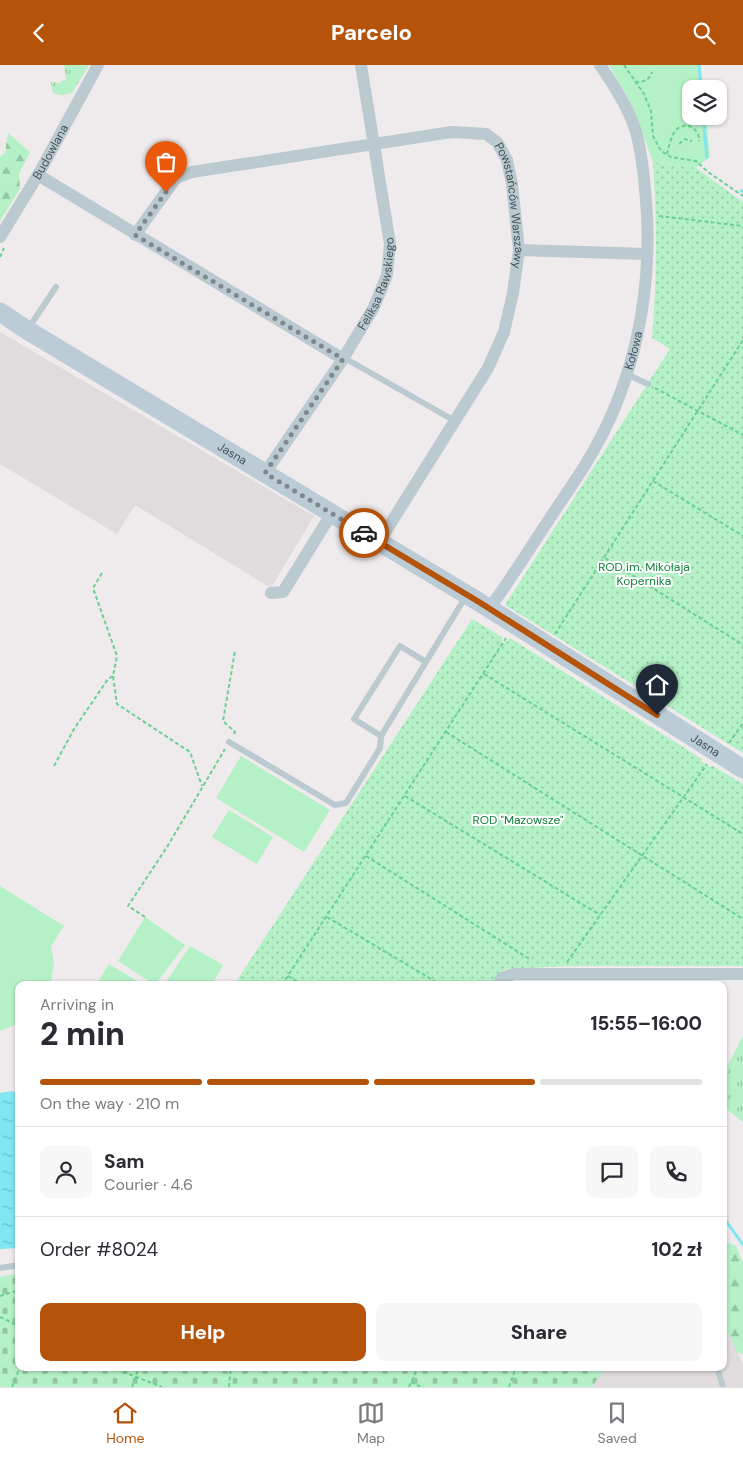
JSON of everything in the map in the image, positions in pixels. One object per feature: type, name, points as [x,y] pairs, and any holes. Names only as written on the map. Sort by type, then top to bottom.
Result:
[{"type":"street","name":"Budowlana","points":[[0,237],[38,175],[98,65]]},
{"type":"street","name":"Feliksa Rawskiego","points":[[265,473],[343,359],[374,307],[387,275],[390,244],[361,65]]},
{"type":"street","name":"Kołowa","points":[[490,609],[595,448],[618,399],[639,329],[645,291],[647,254],[645,187],[636,131],[625,105],[600,65]]},
{"type":"street","name":"Powstańców Warszawy","points":[[135,235],[176,178],[192,172],[452,132],[480,133],[492,137],[497,142],[507,160],[512,184],[519,250],[513,293],[504,332],[488,368],[378,542]]},
{"type":"street","points":[[38,175],[343,359]]},
{"type":"street","points":[[519,250],[647,254]]},
{"type":"street","name":"Jasna","points":[[0,311],[27,330],[490,609],[743,769]]},
{"type":"street","name":"Jasna","points":[[0,321],[27,330]]},
{"type":"street","points":[[271,593],[283,592],[332,513]]},
{"type":"street","points":[[501,981],[514,975],[743,974]]},
{"type":"lane","points":[[27,330],[56,287]]},
{"type":"lane","points":[[343,359],[348,360],[456,421]]},
{"type":"lane","points":[[626,374],[648,384]]},
{"type":"lane","points":[[229,742],[335,805],[346,803],[380,749],[380,736],[467,595]]},
{"type":"lane","points":[[380,736],[354,719],[400,646],[426,662]]},
{"type":"lane","points":[[0,1268],[15,1266]]},
{"type":"lane","points":[[717,1371],[722,1387]]},
{"type":"path","points":[[624,65],[651,111],[654,136],[661,151],[671,157],[696,161],[708,172],[743,196]]},
{"type":"path","points":[[635,82],[646,80],[651,77],[652,72]]},
{"type":"path","points":[[667,155],[676,129],[684,125],[690,126],[695,130],[699,135],[699,141]]},
{"type":"path","points":[[678,144],[685,139],[692,141]]},
{"type":"path","points":[[647,216],[743,226]]},
{"type":"path","points":[[0,245],[5,248],[0,257]]},
{"type":"path","points":[[554,635],[743,340]]},
{"type":"path","points":[[648,384],[743,435]]},
{"type":"path","points":[[653,481],[743,537]]},
{"type":"path","points":[[605,557],[743,645]]},
{"type":"path","points":[[102,573],[92,588],[117,656],[113,676],[117,704],[190,752],[202,786]]},
{"type":"path","points":[[285,981],[502,644]]},
{"type":"path","points":[[145,917],[128,906],[167,847],[235,732],[223,721],[235,651]]},
{"type":"path","points":[[484,674],[743,834]]},
{"type":"path","points":[[54,766],[74,729],[108,679],[113,676]]},
{"type":"path","points":[[728,744],[743,723]]},
{"type":"path","points":[[446,732],[743,919]]},
{"type":"path","points":[[567,962],[706,765]]},
{"type":"path","points":[[404,796],[600,915]]},
{"type":"path","points":[[366,856],[532,960]]},
{"type":"path","points":[[326,917],[434,981]]},
{"type":"path","points":[[288,976],[296,981]]},
{"type":"path","points":[[0,1296],[15,1291]]},
{"type":"path","points":[[0,1317],[15,1324]]},
{"type":"path","points":[[12,1387],[18,1371]]},
{"type":"path","points":[[119,1371],[162,1387]]},
{"type":"path","points":[[132,1387],[138,1371]]},
{"type":"path","points":[[229,1387],[231,1371]]},
{"type":"path","points":[[408,1387],[416,1371]]},
{"type":"path","points":[[509,1387],[515,1371]]},
{"type":"path","points":[[411,1382],[422,1387]]},
{"type":"shaded area","points":[[0,332],[314,516],[271,588],[135,505],[117,534],[0,464]]},
{"type":"shaded area","points":[[727,1329],[743,1364],[743,1387],[592,1387],[603,1371],[727,1371]]},
{"type":"green space","points":[[64,65],[89,65],[72,93],[61,95],[53,93],[51,82],[61,83],[61,81],[66,80]]},
{"type":"green space","points":[[609,65],[700,65],[702,80],[682,80],[682,125],[707,125],[710,157],[696,168],[653,162],[630,101]]},
{"type":"green space","points":[[8,133],[30,152],[19,174],[20,189],[0,221],[0,157],[5,152]]},
{"type":"green space","name":"ROD im. Mikołaja Kopernika","points":[[653,162],[696,168],[743,202],[743,753],[505,605],[670,349],[652,338],[656,250]]},
{"type":"green space","name":"ROD \"Mazowsze\"","points":[[472,619],[502,637],[502,644],[510,638],[702,759],[702,762],[710,767],[713,766],[743,784],[743,966],[571,966],[506,969],[498,974],[494,981],[237,981]]},
{"type":"green space","points":[[241,756],[330,810],[304,852],[216,798]]},
{"type":"green space","points":[[229,810],[273,837],[257,864],[212,837]]},
{"type":"green space","points":[[0,886],[64,926],[51,946],[54,964],[51,981],[15,981],[15,1025],[0,1031]]},
{"type":"green space","points":[[145,917],[185,945],[158,981],[149,981],[118,961]]},
{"type":"green space","points":[[190,946],[223,965],[214,981],[167,981]]},
{"type":"green space","points":[[109,964],[137,981],[98,981]]},
{"type":"green space","points":[[743,1036],[743,1122],[727,1109],[727,1066]]},
{"type":"green space","points":[[727,1242],[736,1246],[743,1263],[743,1354],[737,1352],[727,1330]]},
{"type":"green space","points":[[15,1274],[15,1371],[603,1371],[592,1387],[0,1387],[0,1277]]},
{"type":"water","points":[[15,1092],[15,1248],[0,1249],[0,1093]]},
{"type":"waterway","points":[[699,65],[700,80]]},
{"type":"waterway","points":[[704,125],[707,157]]},
{"type":"waterway","points":[[727,1222],[743,1245]]},
{"type":"way so far","points":[[166,192],[135,235],[343,359],[265,473],[364,533]]},
{"type":"route","points":[[364,533],[479,602],[657,715]]}]
